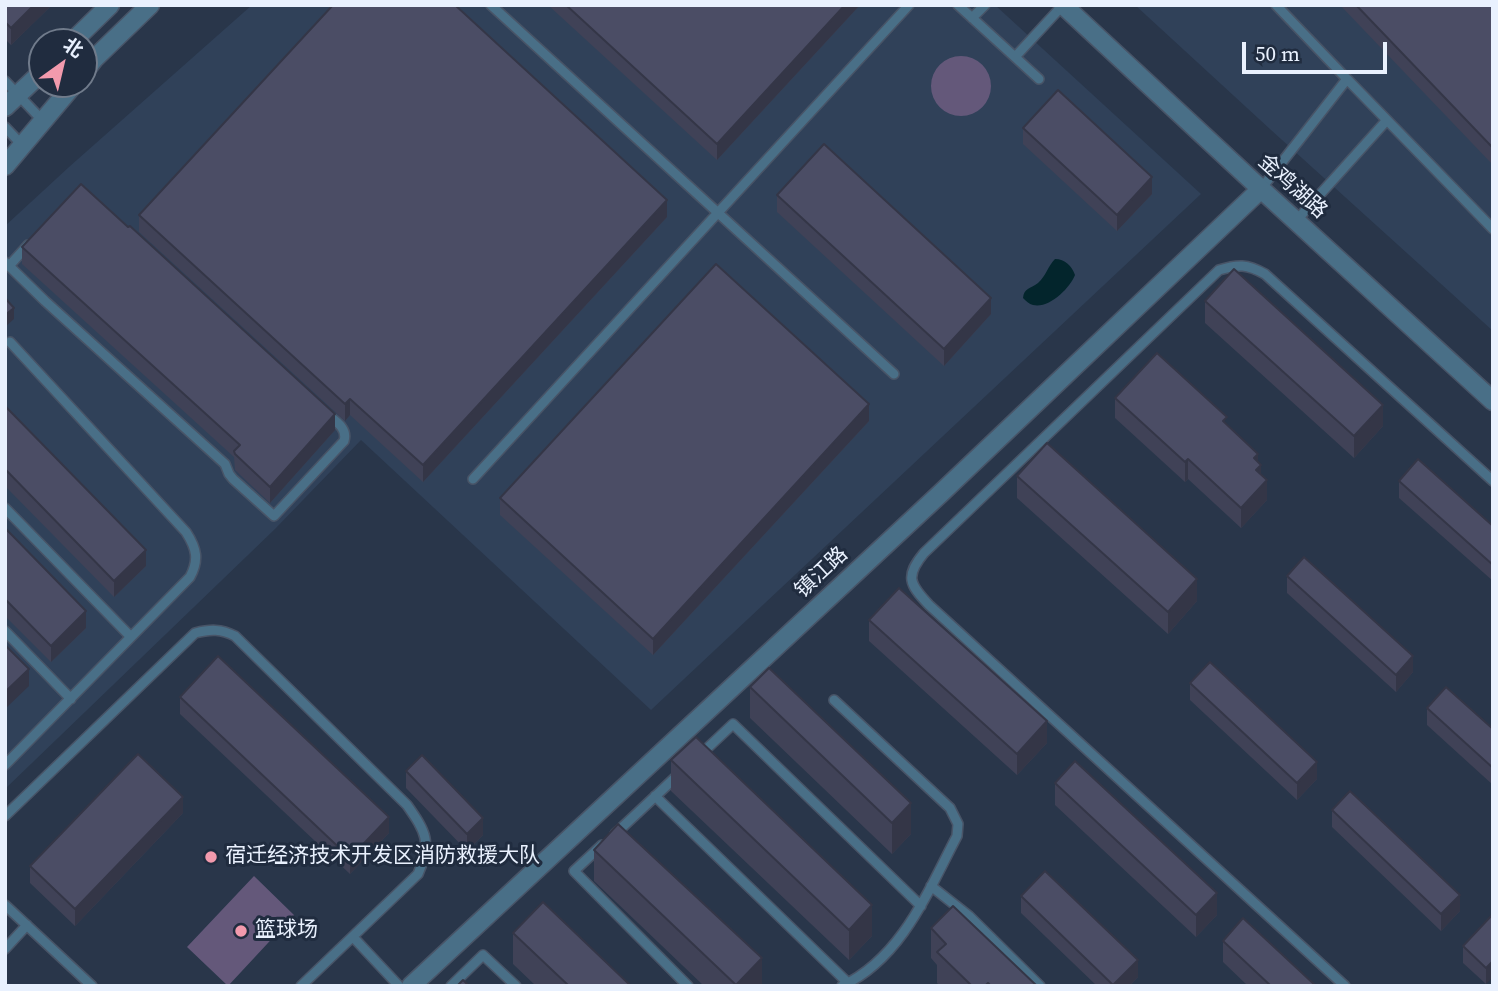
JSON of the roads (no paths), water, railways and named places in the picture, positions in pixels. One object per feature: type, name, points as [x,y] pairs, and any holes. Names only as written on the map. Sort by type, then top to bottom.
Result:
[{"type":"street","points":[[86,28],[110,5]]},
{"type":"street","points":[[98,56],[150,5]]},
{"type":"street","points":[[98,58],[161,5]]},
{"type":"street","name":"金鸡湖路","points":[[1063,5],[1493,401]]},
{"type":"street","points":[[12,101],[28,86]]},
{"type":"street","points":[[5,166],[62,98]]},
{"type":"street","name":"镇江路","points":[[411,986],[940,494],[1261,189]]},
{"type":"lane","points":[[491,5],[894,374]]},
{"type":"lane","points":[[473,479],[909,5]]},
{"type":"lane","points":[[958,5],[1039,79]]},
{"type":"lane","points":[[972,18],[985,5]]},
{"type":"lane","points":[[1015,57],[1063,5]]},
{"type":"lane","points":[[1276,5],[1493,229]]},
{"type":"lane","points":[[1261,189],[1348,79]]},
{"type":"lane","points":[[5,81],[12,101],[43,121]]},
{"type":"lane","points":[[1296,221],[1387,120]]},
{"type":"lane","points":[[5,127],[23,146]]},
{"type":"lane","points":[[36,237],[7,264],[225,464],[233,479],[274,516],[344,441],[344,430],[321,408]]},
{"type":"lane","points":[[1345,986],[929,605],[911,582],[914,566],[925,552],[1219,270],[1235,265],[1252,267],[1265,274],[1493,481]]},
{"type":"lane","points":[[5,765],[190,578],[195,567],[196,554],[193,542],[186,532],[10,342]]},
{"type":"lane","points":[[5,508],[131,637]]},
{"type":"lane","points":[[5,816],[195,633],[210,629],[223,630],[235,636],[407,805],[419,822],[425,838],[426,855],[418,874],[301,986]]},
{"type":"lane","points":[[5,631],[71,699]]},
{"type":"lane","points":[[655,796],[845,984],[870,968],[892,947],[914,918],[957,836],[958,824],[950,808],[834,700]]},
{"type":"lane","points":[[694,760],[733,724],[921,906]]},
{"type":"lane","points":[[685,769],[574,871],[688,986]]},
{"type":"lane","points":[[931,886],[969,916],[1040,986]]},
{"type":"lane","points":[[5,905],[92,986]]},
{"type":"lane","points":[[5,949],[27,925]]},
{"type":"lane","points":[[353,937],[399,986]]},
{"type":"lane","points":[[451,986],[483,955],[516,986]]},
{"type":"place","name":"宿迁经济技术开发区消防救援大队","points":[[211,857]]},
{"type":"place","name":"篮球场","points":[[241,931]]}]
